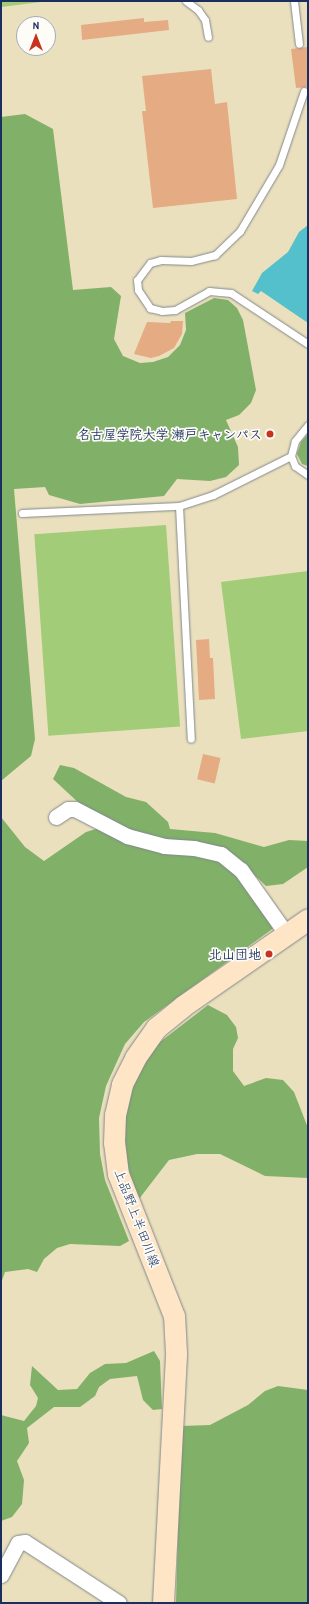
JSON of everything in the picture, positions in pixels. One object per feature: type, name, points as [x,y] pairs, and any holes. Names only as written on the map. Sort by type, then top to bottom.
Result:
[{"type":"street","points":[[56,817],[68,809],[75,809],[127,836],[164,846],[194,848],[221,854],[241,870],[287,935]]},
{"type":"street","name":"上品野上半田川線","points":[[163,1603],[176,1353],[174,1316],[118,1174],[114,1143],[115,1115],[122,1084],[135,1058],[156,1028],[183,1006],[308,919]]},
{"type":"street","points":[[1,1575],[18,1543],[25,1542],[119,1603]]},
{"type":"lane","points":[[186,1],[198,10],[205,20],[208,37]]},
{"type":"lane","points":[[294,1],[299,44]]},
{"type":"lane","points":[[304,91],[279,166],[240,231],[215,255],[192,261],[161,260],[150,263],[142,270],[138,280],[138,290],[150,308],[162,311],[175,310],[209,291],[231,292],[308,344]]},
{"type":"lane","points":[[308,424],[295,441],[291,456],[295,466],[308,475]]},
{"type":"lane","points":[[22,513],[179,506],[213,495],[291,456]]},
{"type":"lane","points":[[179,506],[192,739]]},
{"type":"green space","points":[[1,1],[49,1],[1,7]]},
{"type":"green space","points":[[25,114],[53,129],[73,290],[111,287],[121,296],[114,339],[123,356],[140,363],[153,362],[168,357],[180,345],[186,330],[185,313],[214,298],[228,300],[237,308],[243,320],[256,390],[251,403],[239,415],[226,420],[238,447],[239,465],[226,477],[210,481],[177,479],[164,496],[80,504],[49,495],[45,487],[14,489],[35,739],[31,756],[1,781],[1,117]]},
{"type":"green space","points":[[308,434],[308,466],[302,464],[297,454],[301,442]]},
{"type":"green space","points":[[166,525],[180,727],[48,736],[34,534]]},
{"type":"green space","points":[[308,571],[308,731],[241,739],[221,582]]},
{"type":"green space","points":[[60,765],[74,768],[126,797],[146,802],[168,822],[170,829],[215,833],[264,847],[289,840],[308,841],[308,867],[283,884],[266,886],[237,859],[130,832],[81,805],[53,779]]},
{"type":"green space","points":[[1,817],[25,847],[44,861],[86,832],[99,828],[215,858],[236,872],[275,927],[144,1022],[125,1044],[106,1086],[99,1118],[100,1154],[105,1180],[129,1241],[120,1246],[70,1244],[57,1248],[44,1259],[37,1272],[28,1269],[5,1272],[1,1283]]},
{"type":"green space","points":[[208,1005],[227,1015],[236,1027],[238,1038],[233,1049],[233,1071],[244,1086],[266,1078],[283,1080],[294,1092],[308,1128],[308,1178],[265,1176],[220,1154],[197,1154],[169,1160],[139,1199],[124,1170],[123,1116],[130,1087],[143,1063],[160,1042]]},
{"type":"green space","points":[[154,1351],[160,1361],[162,1409],[153,1410],[143,1400],[137,1376],[110,1379],[99,1387],[95,1396],[80,1407],[54,1407],[27,1428],[29,1443],[17,1461],[24,1480],[22,1504],[12,1517],[1,1521],[1,1415],[24,1421],[36,1406],[38,1398],[30,1385],[32,1366],[58,1390],[77,1389],[90,1373],[105,1364],[126,1363]]},
{"type":"green space","points":[[278,1386],[308,1390],[308,1603],[176,1603],[181,1426],[210,1425],[248,1405],[265,1391]]},
{"type":"water","points":[[308,225],[308,323],[261,291],[258,294],[252,291],[262,273],[288,252],[299,232]]},
{"type":"building","points":[[144,18],[144,22],[168,20],[169,30],[82,40],[81,25]]},
{"type":"building","points":[[308,47],[308,87],[296,88],[291,49]]},
{"type":"building","points":[[211,69],[215,104],[227,102],[237,199],[153,208],[142,111],[146,111],[142,76]]},
{"type":"building","points":[[171,321],[183,321],[182,334],[174,348],[159,356],[151,358],[134,354],[147,322],[170,323]]},
{"type":"building","points":[[209,639],[210,658],[213,658],[215,699],[199,700],[196,640]]},
{"type":"building","points":[[203,754],[221,758],[215,783],[197,779]]},
{"type":"place","name":"名古屋学院大学 瀬戸キャンパス","points":[[270,434]]},
{"type":"place","name":"北山団地","points":[[269,954]]}]
